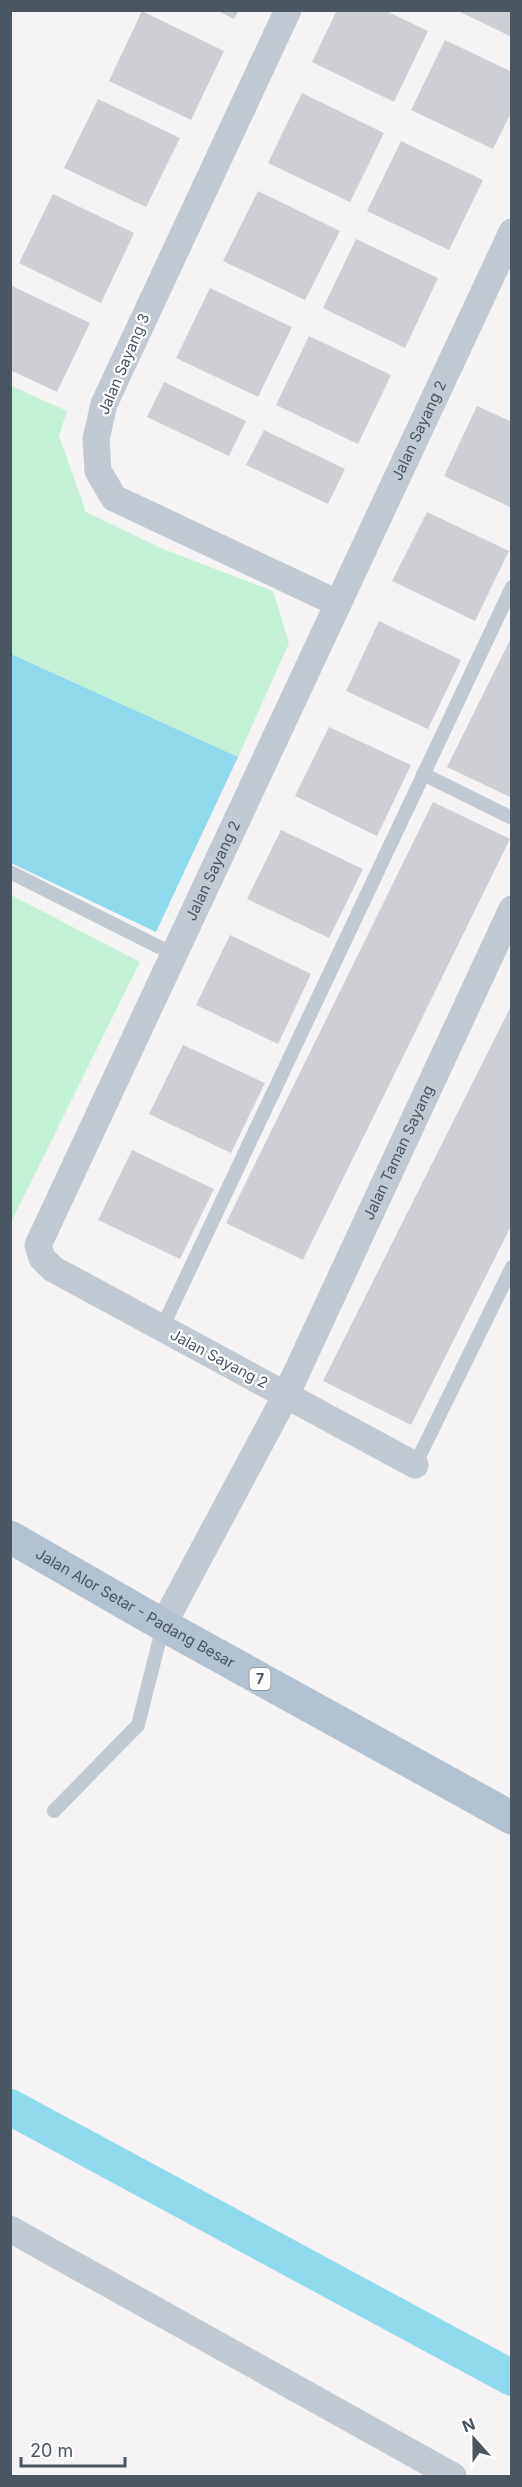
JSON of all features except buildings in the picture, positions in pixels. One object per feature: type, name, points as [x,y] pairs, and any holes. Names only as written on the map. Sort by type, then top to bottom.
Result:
[{"type":"main road","name":"Jalan Alor Setar - Padang Besar","points":[[10,1537],[163,1625],[512,1818]]},
{"type":"street","name":"Jalan Sayang 3","points":[[288,10],[104,404],[96,439],[99,471],[114,498],[338,603]]},
{"type":"street","name":"Jalan Sayang 2","points":[[415,1465],[53,1269],[42,1258],[39,1245],[512,232]]},
{"type":"street","name":"Jalan Taman Sayang","points":[[163,1625],[286,1395],[512,909]]},
{"type":"street","points":[[10,2229],[453,2476]]},
{"type":"lane","points":[[162,1328],[512,586]]},
{"type":"lane","points":[[423,774],[512,818]]},
{"type":"lane","points":[[10,872],[173,954]]},
{"type":"lane","points":[[415,1465],[512,1267]]},
{"type":"lane","points":[[54,1811],[138,1725],[163,1625]]},
{"type":"green space","points":[[11,386],[67,411],[59,436],[86,512],[163,549],[273,591],[289,643],[238,757],[11,654]]},
{"type":"green space","points":[[11,895],[140,962],[11,1222]]},
{"type":"water","points":[[11,654],[238,757],[156,932],[11,863]]},
{"type":"waterway","points":[[10,2107],[512,2378]]}]
